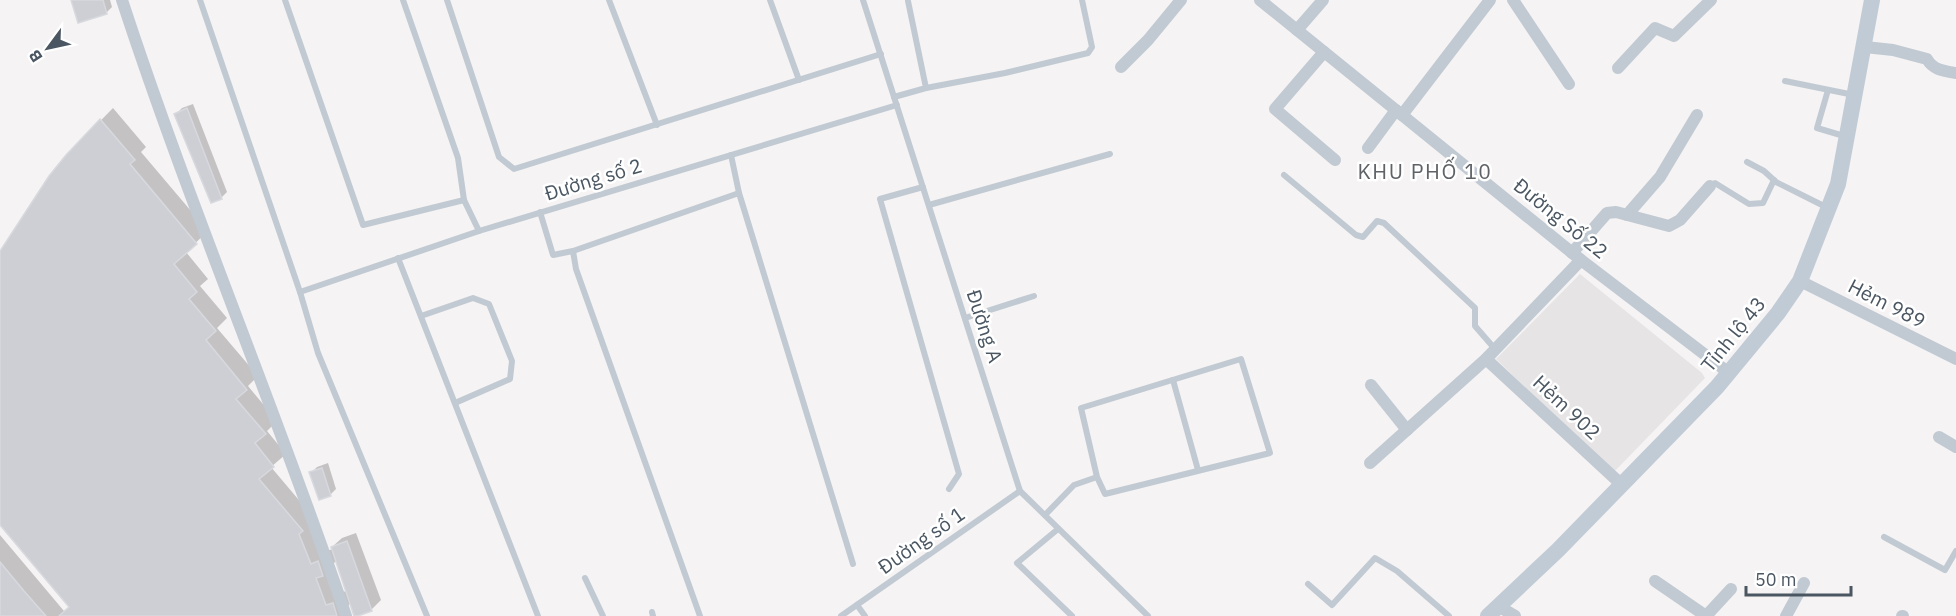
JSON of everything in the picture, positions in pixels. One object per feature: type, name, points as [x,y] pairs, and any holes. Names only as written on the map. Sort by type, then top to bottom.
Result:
[{"type":"main road","name":"Tỉnh lộ 43","points":[[1493,611],[1558,550],[1729,373],[1778,313],[1800,281],[1838,184],[1872,0]]},
{"type":"street","points":[[122,0],[154,100],[316,526],[346,616]]},
{"type":"street","points":[[1120,67],[1148,40],[1181,0]]},
{"type":"street","name":"Đường Số 22","points":[[1260,0],[1577,256],[1729,373]]},
{"type":"street","points":[[1297,30],[1323,0]]},
{"type":"street","points":[[1368,148],[1490,0]]},
{"type":"street","points":[[1512,0],[1569,84]]},
{"type":"street","points":[[1618,68],[1655,28],[1674,36],[1711,0]]},
{"type":"street","points":[[1865,47],[1893,50],[1927,59],[1931,66],[1941,71],[1956,73]]},
{"type":"street","points":[[1324,52],[1275,109],[1335,160]]},
{"type":"street","points":[[1627,215],[1660,177],[1697,115]]},
{"type":"street","points":[[1370,463],[1486,359],[1577,256],[1607,213],[1616,212],[1665,226],[1672,225],[1680,220],[1710,186]]},
{"type":"street","name":"Hẻm 989","points":[[1800,281],[1956,359]]},
{"type":"street","name":"Hẻm 902","points":[[1486,359],[1622,485]]},
{"type":"street","points":[[1371,385],[1407,430]]},
{"type":"street","points":[[1939,437],[1956,447]]},
{"type":"street","points":[[1655,581],[1706,616],[1731,589]]},
{"type":"street","points":[[1786,616],[1804,583]]},
{"type":"street","points":[[1493,611],[1515,616]]},
{"type":"lane","points":[[200,0],[300,292],[318,353],[427,616]]},
{"type":"lane","points":[[285,0],[363,225],[464,200]]},
{"type":"lane","points":[[404,0],[458,158],[464,200],[479,231]]},
{"type":"lane","points":[[447,0],[499,157],[514,169],[881,54]]},
{"type":"lane","points":[[609,0],[657,125]]},
{"type":"lane","points":[[770,0],[799,80]]},
{"type":"lane","name":"Đường A","points":[[864,0],[1020,491],[1148,616]]},
{"type":"lane","points":[[894,97],[1088,53],[1092,47],[1082,0]]},
{"type":"lane","points":[[908,1],[926,88]]},
{"type":"lane","points":[[1785,81],[1854,95]]},
{"type":"lane","points":[[1828,90],[1817,128],[1847,137]]},
{"type":"lane","name":"Đường số 2","points":[[300,292],[479,231],[897,105]]},
{"type":"lane","points":[[929,205],[1110,154]]},
{"type":"lane","points":[[731,155],[739,193],[853,564]]},
{"type":"lane","points":[[1747,162],[1801,196],[1830,208]]},
{"type":"lane","points":[[1284,175],[1356,235],[1364,237],[1377,221],[1384,223],[1475,308],[1475,326],[1495,349]]},
{"type":"lane","points":[[1710,186],[1715,183],[1749,204],[1755,205],[1762,202],[1774,180]]},
{"type":"lane","points":[[923,187],[880,199],[959,474],[950,489]]},
{"type":"lane","points":[[540,212],[553,255],[573,251],[739,193]]},
{"type":"lane","points":[[573,251],[576,269],[700,616]]},
{"type":"lane","points":[[398,258],[538,616]]},
{"type":"lane","points":[[965,318],[1034,296]]},
{"type":"lane","points":[[421,316],[473,297],[489,304],[512,361],[510,379],[455,403]]},
{"type":"lane","points":[[1241,359],[1270,453],[1105,494],[1097,477],[1081,408],[1173,380],[1241,359]]},
{"type":"lane","points":[[1173,380],[1198,470]]},
{"type":"lane","points":[[1045,515],[1074,485],[1097,477]]},
{"type":"lane","name":"Đường số 1","points":[[841,616],[1020,491]]},
{"type":"lane","points":[[1058,529],[1017,563],[1072,616]]},
{"type":"lane","points":[[1884,537],[1945,570],[1956,551]]},
{"type":"lane","points":[[1308,584],[1332,605],[1375,558],[1397,571],[1449,616]]},
{"type":"lane","points":[[585,578],[603,616]]},
{"type":"lane","points":[[857,605],[865,616]]},
{"type":"shaded area","points":[[1580,274],[1702,373],[1705,378],[1613,473],[1496,359]]},
{"type":"building","points":[[71,0],[103,0],[107,14],[78,23]]},
{"type":"building","points":[[187,108],[222,199],[211,203],[174,114]]},
{"type":"building","points":[[100,119],[135,160],[130,164],[197,244],[174,264],[197,292],[189,299],[216,331],[206,340],[247,390],[236,399],[266,434],[255,443],[274,467],[259,479],[303,531],[299,534],[311,564],[318,561],[323,576],[316,578],[326,605],[333,603],[337,616],[59,616],[69,607],[0,525],[0,251],[49,176]]},
{"type":"building","points":[[322,468],[331,496],[319,500],[309,472]]},
{"type":"building","points":[[347,541],[372,611],[358,616],[354,616],[331,547]]},
{"type":"building","points":[[0,562],[24,591],[46,616],[0,616]]},
{"type":"district","name":"KHU PHỐ 10","points":[[1425,171]]}]
